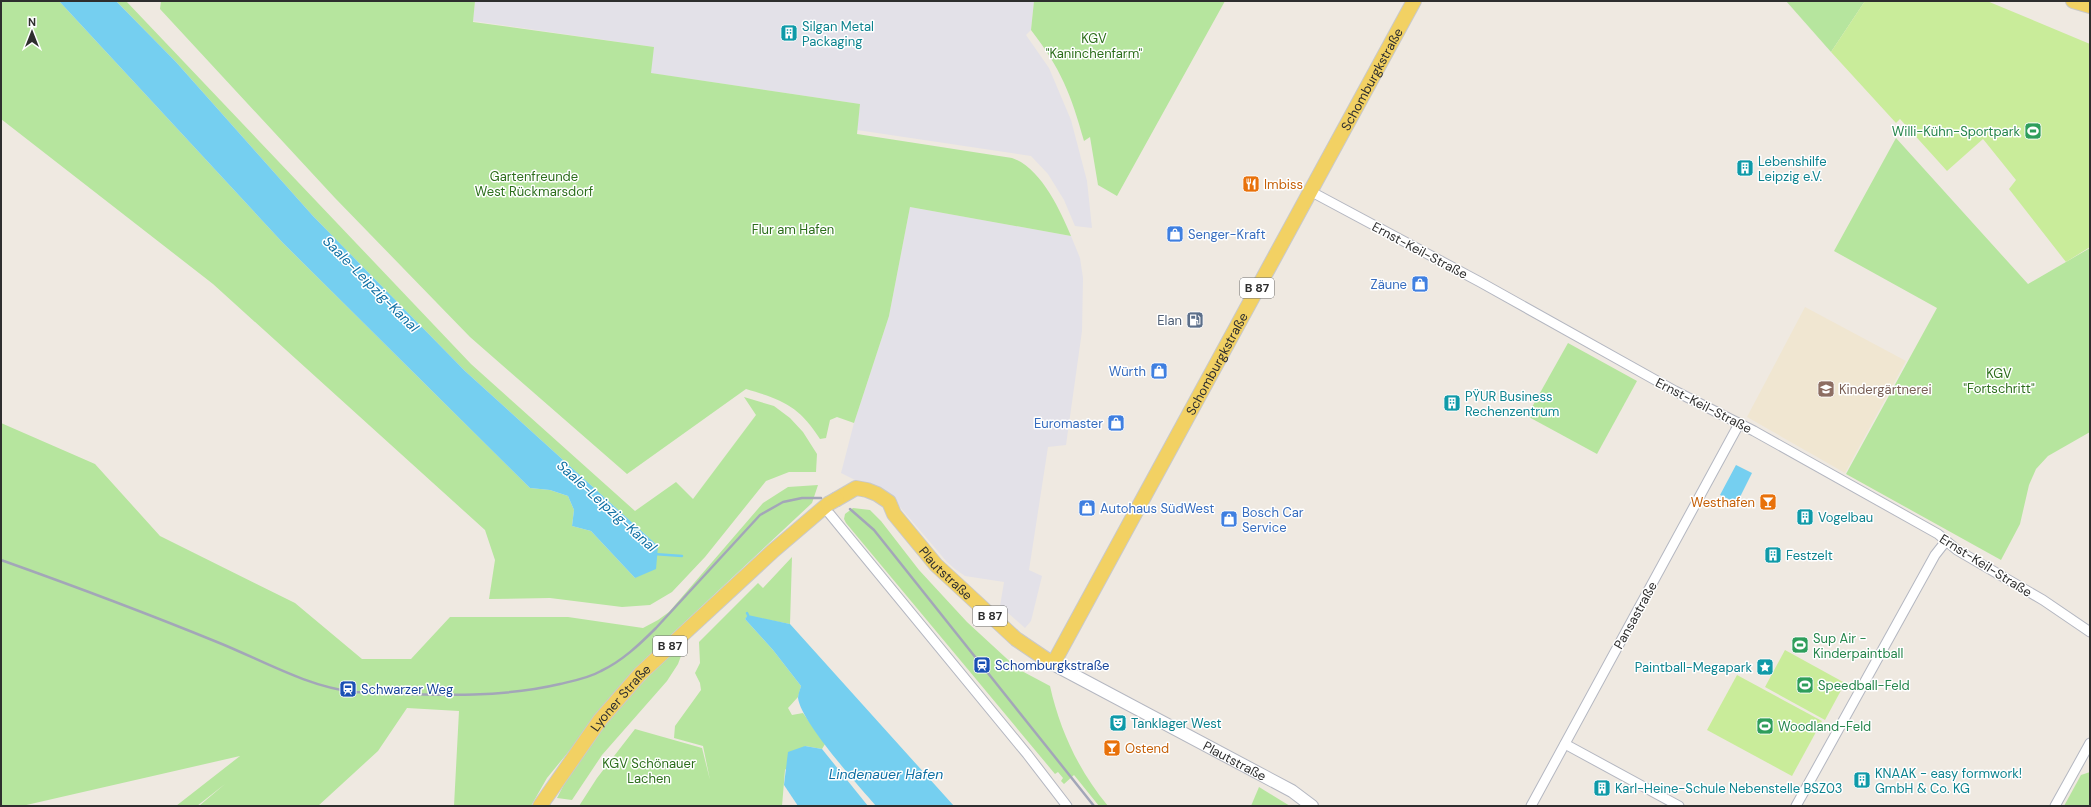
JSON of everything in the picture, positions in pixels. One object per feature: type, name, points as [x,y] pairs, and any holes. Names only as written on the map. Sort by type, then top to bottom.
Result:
[{"type":"main road","name":"Schomburgkstraße","points":[[1053,664],[1414,1]]},
{"type":"main road","points":[[2073,1],[2090,6]]},
{"type":"main road","name":"Plautstraße","points":[[832,502],[856,488],[868,490],[889,502],[894,514],[936,565],[1022,644],[1053,664],[1286,788],[1312,806]]},
{"type":"main road","name":"Lyoner Straße","points":[[540,806],[600,720],[640,674],[832,502]]},
{"type":"street","name":"Ernst-Keil-Straße","points":[[1310,191],[1938,534],[1957,550],[2042,600],[2090,632]]},
{"type":"street","name":"Pansastraße","points":[[1531,806],[1739,424]]},
{"type":"street","points":[[832,502],[1067,806]]},
{"type":"street","points":[[1796,806],[1935,555],[1946,541]]},
{"type":"street","points":[[2055,806],[2090,742]]},
{"type":"street","points":[[1565,744],[1679,806]]},
{"type":"shaded area","points":[[475,1],[1034,1],[1031,30],[1026,35],[1049,68],[1071,120],[1087,181],[1092,228],[1075,226],[1064,200],[1048,174],[1031,156],[857,130],[860,104],[650,73],[654,47],[473,21]]},
{"type":"shaded area","points":[[910,207],[1071,236],[1080,258],[1083,278],[1082,331],[1066,445],[1048,447],[1029,570],[1042,576],[1031,621],[1025,628],[1000,606],[1004,582],[965,576],[947,562],[888,493],[841,473],[854,423],[889,316]]},
{"type":"shaded area","name":"Kindergärtnerei","points":[[1805,307],[1906,361],[1845,473],[1747,417]]},
{"type":"green space","points":[[1,1],[59,1],[283,243],[530,488],[550,490],[568,496],[574,510],[572,526],[591,531],[635,578],[658,546],[465,371],[313,216],[176,62],[116,1],[126,1],[471,364],[635,511],[676,482],[693,499],[756,415],[744,397],[774,406],[790,418],[803,432],[817,454],[816,472],[789,472],[766,481],[705,557],[672,592],[650,605],[622,607],[550,598],[489,599],[495,560],[485,530],[213,284],[1,119]]},
{"type":"green space","name":"Gartenfreunde West Rückmarsdorf","points":[[161,1],[475,1],[473,22],[654,47],[651,73],[860,104],[857,134],[1012,158],[1022,163],[1041,180],[1061,214],[1071,236],[910,207],[889,316],[854,423],[837,417],[830,420],[826,438],[820,439],[805,419],[789,406],[770,397],[746,389],[627,474],[470,337],[335,198],[160,9]]},
{"type":"green space","name":"KGV \"Kaninchenfarm\"","points":[[1034,1],[1225,1],[1117,196],[1098,185],[1090,137],[1084,141],[1064,82],[1050,57],[1031,30]]},
{"type":"green space","points":[[1786,1],[1865,1],[1831,52]]},
{"type":"green space","name":"Willi-Kühn-Sportpark","points":[[1865,1],[1987,1],[2090,44],[2090,247],[2066,262],[2009,189],[2016,180],[1983,139],[1947,171],[1900,119],[1896,123],[1831,52]]},
{"type":"green space","name":"KGV \"Fortschritt\"","points":[[1896,138],[2028,284],[2090,248],[2090,432],[2048,456],[2036,469],[2029,485],[2020,524],[2001,560],[1846,474],[1937,308],[1834,251]]},
{"type":"green space","points":[[1568,343],[1637,381],[1597,454],[1527,416]]},
{"type":"green space","points":[[1,423],[95,464],[160,536],[295,603],[362,659],[411,659],[450,617],[568,617],[643,628],[669,612],[763,503],[788,487],[818,485],[812,503],[642,662],[547,778],[531,806],[454,806],[459,711],[407,708],[378,751],[318,806],[199,806],[225,784],[197,806],[176,806],[240,756],[22,806],[1,806]]},
{"type":"green space","points":[[853,508],[870,510],[881,521],[919,570],[967,622],[1018,669],[1050,686],[1059,719],[1072,750],[1088,779],[1108,806],[1099,806],[1074,775],[1064,784],[1061,781],[1063,778],[1058,772],[1055,774],[846,523],[844,519],[845,514]]},
{"type":"green space","name":"KGV Schönauer Lachen","points":[[792,557],[790,624],[748,616],[745,619],[773,650],[801,686],[798,697],[788,708],[792,715],[803,713],[825,744],[822,749],[805,746],[785,770],[782,806],[579,806],[597,778],[635,729],[702,748],[710,780],[703,746],[674,738],[675,726],[701,690],[700,683],[695,673],[700,663],[699,642],[758,583],[763,588]]},
{"type":"green space","points":[[687,640],[678,664],[667,681],[602,755],[572,800],[557,798],[569,775],[583,754],[614,713]]},
{"type":"green space","name":"Speedball-Feld","points":[[1785,650],[1845,683],[1825,720],[1765,687]]},
{"type":"green space","name":"Woodland-Feld","points":[[1737,675],[1822,721],[1792,776],[1707,730]]},
{"type":"green space","points":[[2090,772],[2090,806],[2064,806],[2081,775]]},
{"type":"green space","points":[[1259,787],[1290,806],[1251,806]]},
{"type":"water","name":"Saale-Leipzig-Kanal","points":[[59,1],[116,1],[176,62],[313,216],[465,371],[658,546],[656,569],[635,578],[591,531],[572,526],[574,510],[568,496],[550,490],[530,488],[283,243]]},
{"type":"water","points":[[1736,465],[1752,473],[1737,503],[1720,495]]},
{"type":"water","name":"Lindenauer Hafen","points":[[748,615],[790,624],[954,806],[876,806],[819,737],[801,709],[798,698],[801,686],[773,650],[745,619]]},
{"type":"water","name":"Lindenauer Hafen","points":[[805,746],[822,749],[868,806],[798,806],[784,785],[788,752]]},
{"type":"waterway","name":"Saale-Leipzig-Kanal","points":[[654,554],[682,556]]},
{"type":"railway","points":[[1,560],[164,621],[217,642],[284,672],[318,684],[354,692],[432,695],[483,694],[534,689],[560,684],[591,676],[609,667],[637,646],[656,628],[760,515],[783,502],[802,498],[821,498]]},
{"type":"railway","points":[[850,509],[874,530],[1094,806]]},
{"type":"place","name":"Silgan Metal Packaging","points":[[789,33]]},
{"type":"place","name":"Willi-Kühn-Sportpark","points":[[2033,131]]},
{"type":"place","name":"Lebenshilfe Leipzig e.V.","points":[[1745,168]]},
{"type":"place","name":"Imbiss","points":[[1251,184]]},
{"type":"place","name":"Senger-Kraft","points":[[1175,234]]},
{"type":"place","name":"Zäune","points":[[1420,284]]},
{"type":"place","name":"Elan","points":[[1195,320]]},
{"type":"place","name":"Würth","points":[[1159,371]]},
{"type":"place","name":"Kindergärtnerei","points":[[1826,389]]},
{"type":"place","name":"PŸUR Business Rechenzentrum","points":[[1452,403]]},
{"type":"place","name":"Euromaster","points":[[1116,423]]},
{"type":"place","name":"Westhafen","points":[[1768,502]]},
{"type":"place","name":"Autohaus SüdWest","points":[[1087,508]]},
{"type":"place","name":"Vogelbau","points":[[1805,517]]},
{"type":"place","name":"Bosch Car Service","points":[[1229,519]]},
{"type":"place","name":"Festzelt","points":[[1773,555]]},
{"type":"place","name":"Sup Air - Kinderpaintball","points":[[1800,645]]},
{"type":"place","name":"Schomburgkstraße","points":[[982,665]]},
{"type":"place","name":"Paintball-Megapark","points":[[1765,667]]},
{"type":"place","name":"Speedball-Feld","points":[[1805,685]]},
{"type":"place","name":"Schwarzer Weg","points":[[348,689]]},
{"type":"place","name":"Tanklager West","points":[[1118,723]]},
{"type":"place","name":"Woodland-Feld","points":[[1765,726]]},
{"type":"place","name":"Ostend","points":[[1112,748]]},
{"type":"place","name":"KNAAK - easy formwork! GmbH & Co. KG","points":[[1862,780]]},
{"type":"place","name":"Karl-Heine-Schule Nebenstelle BSZ03","points":[[1602,788]]},
{"type":"park label","name":"Flur am Hafen","points":[[793,229]]}]
